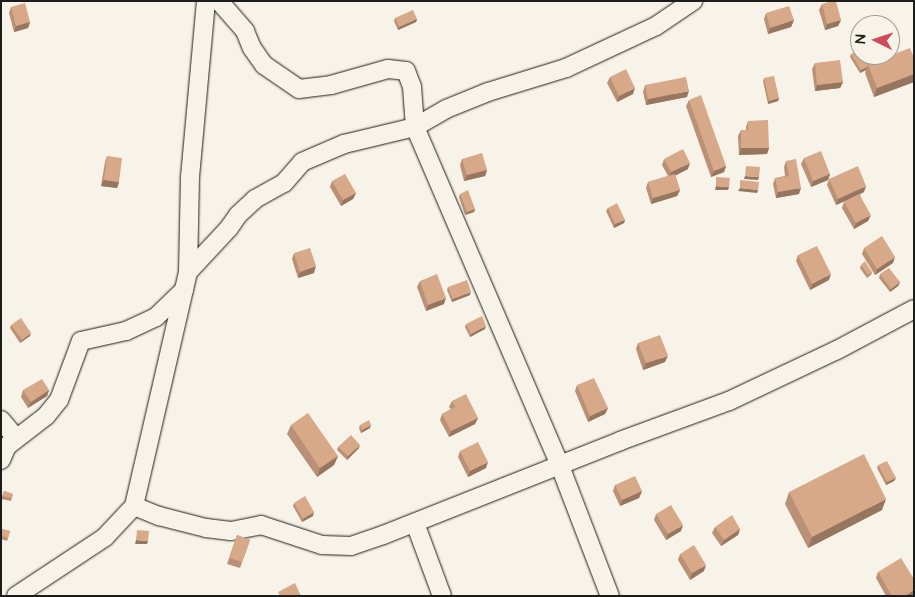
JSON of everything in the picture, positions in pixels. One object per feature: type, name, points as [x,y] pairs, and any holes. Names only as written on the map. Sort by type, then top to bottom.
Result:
[{"type":"street","points":[[16,596],[105,537],[134,506],[188,272],[190,177],[206,1]]},
{"type":"street","points":[[219,1],[245,31],[252,48],[264,65],[300,89],[331,84],[388,69],[406,71],[412,87],[415,127],[560,466],[610,596]]},
{"type":"street","points":[[188,272],[229,228],[238,215],[255,199],[284,183],[302,162],[344,144],[415,127],[446,109],[488,92],[566,68],[606,51],[656,26],[693,1]]},
{"type":"street","points":[[1,460],[7,446],[46,416],[59,400],[81,341],[126,331],[156,317],[184,290]]},
{"type":"street","points":[[134,506],[160,516],[206,528],[231,531],[261,525],[322,545],[351,546],[415,523],[620,441],[729,401],[837,350],[914,310]]},
{"type":"street","points":[[1,420],[16,438]]},
{"type":"street","points":[[415,523],[442,596]]},
{"type":"building","points":[[836,1],[841,20],[827,24],[822,4]]},
{"type":"building","points":[[25,3],[30,22],[16,26],[11,7]]},
{"type":"building","points":[[789,6],[794,20],[770,28],[766,13]]},
{"type":"building","points":[[413,10],[417,19],[399,27],[395,18]]},
{"type":"building","points":[[910,48],[914,58],[914,74],[877,88],[868,65],[900,65],[900,52]]},
{"type":"building","points":[[840,60],[843,82],[817,85],[815,63]]},
{"type":"building","points":[[858,65],[868,65],[867,67],[861,70]]},
{"type":"building","points":[[626,69],[635,88],[619,96],[610,77]]},
{"type":"building","points":[[774,76],[779,98],[769,101],[764,78]]},
{"type":"building","points":[[686,77],[689,91],[648,99],[645,85]]},
{"type":"building","points":[[701,95],[726,166],[714,171],[689,100]]},
{"type":"building","points":[[768,120],[769,148],[741,148],[741,130],[748,130],[748,121]]},
{"type":"building","points":[[683,149],[690,163],[671,172],[664,159]]},
{"type":"building","points":[[821,151],[830,174],[813,181],[804,158]]},
{"type":"building","points":[[482,153],[487,170],[467,175],[462,159]]},
{"type":"building","points":[[107,156],[122,158],[119,182],[104,180]]},
{"type":"building","points":[[796,159],[801,188],[778,192],[775,178],[789,176],[786,161]]},
{"type":"building","points":[[746,166],[760,167],[759,177],[745,176]]},
{"type":"building","points":[[858,166],[866,186],[838,199],[829,179]]},
{"type":"building","points":[[345,174],[356,193],[343,200],[332,181]]},
{"type":"building","points":[[675,174],[680,190],[653,198],[648,182]]},
{"type":"building","points":[[716,177],[730,178],[729,187],[716,186]]},
{"type":"building","points":[[740,180],[759,182],[758,190],[740,188]]},
{"type":"building","points":[[468,190],[475,209],[467,212],[460,194]]},
{"type":"building","points":[[859,194],[871,215],[856,223],[844,202]]},
{"type":"building","points":[[617,203],[625,220],[615,224],[608,208]]},
{"type":"building","points":[[882,236],[895,257],[877,269],[864,248]]},
{"type":"building","points":[[817,246],[831,274],[812,284],[798,255]]},
{"type":"building","points":[[310,248],[316,266],[300,272],[294,253]]},
{"type":"building","points":[[865,261],[872,272],[868,275],[861,265]]},
{"type":"building","points":[[889,268],[900,282],[891,289],[880,274]]},
{"type":"building","points":[[437,274],[446,298],[428,305],[420,281]]},
{"type":"building","points":[[467,280],[471,292],[453,299],[448,287]]},
{"type":"building","points":[[482,316],[486,326],[471,334],[466,324]]},
{"type":"building","points":[[21,318],[31,333],[22,340],[11,325]]},
{"type":"building","points":[[660,335],[668,356],[646,363],[638,343]]},
{"type":"building","points":[[594,378],[608,408],[590,416],[577,385]]},
{"type":"building","points":[[42,379],[49,390],[31,402],[23,390]]},
{"type":"building","points":[[466,394],[478,418],[451,431],[442,414],[455,407],[452,401]]},
{"type":"building","points":[[308,413],[338,456],[320,468],[291,425]]},
{"type":"building","points":[[369,420],[371,425],[362,430],[360,425]]},
{"type":"building","points":[[351,435],[360,445],[348,456],[338,447]]},
{"type":"building","points":[[478,442],[488,462],[470,471],[460,451]]},
{"type":"building","points":[[864,454],[886,499],[812,537],[789,492]]},
{"type":"building","points":[[887,461],[896,478],[887,482],[878,465]]},
{"type":"building","points":[[635,476],[642,491],[622,500],[615,485]]},
{"type":"building","points":[[4,491],[13,494],[12,498],[3,496]]},
{"type":"building","points":[[305,496],[314,512],[303,519],[294,503]]},
{"type":"building","points":[[671,505],[683,525],[668,534],[656,514]]},
{"type":"building","points":[[732,515],[740,529],[724,540],[715,527]]},
{"type":"building","points":[[1,529],[10,531],[8,538],[1,536]]},
{"type":"building","points":[[137,530],[149,531],[148,541],[136,540]]},
{"type":"building","points":[[237,535],[250,540],[242,562],[230,558]]},
{"type":"building","points":[[694,545],[706,565],[692,573],[680,554]]},
{"type":"building","points":[[901,558],[914,579],[914,590],[905,596],[892,596],[878,572]]},
{"type":"building","points":[[295,583],[301,596],[280,596],[278,592]]}]
